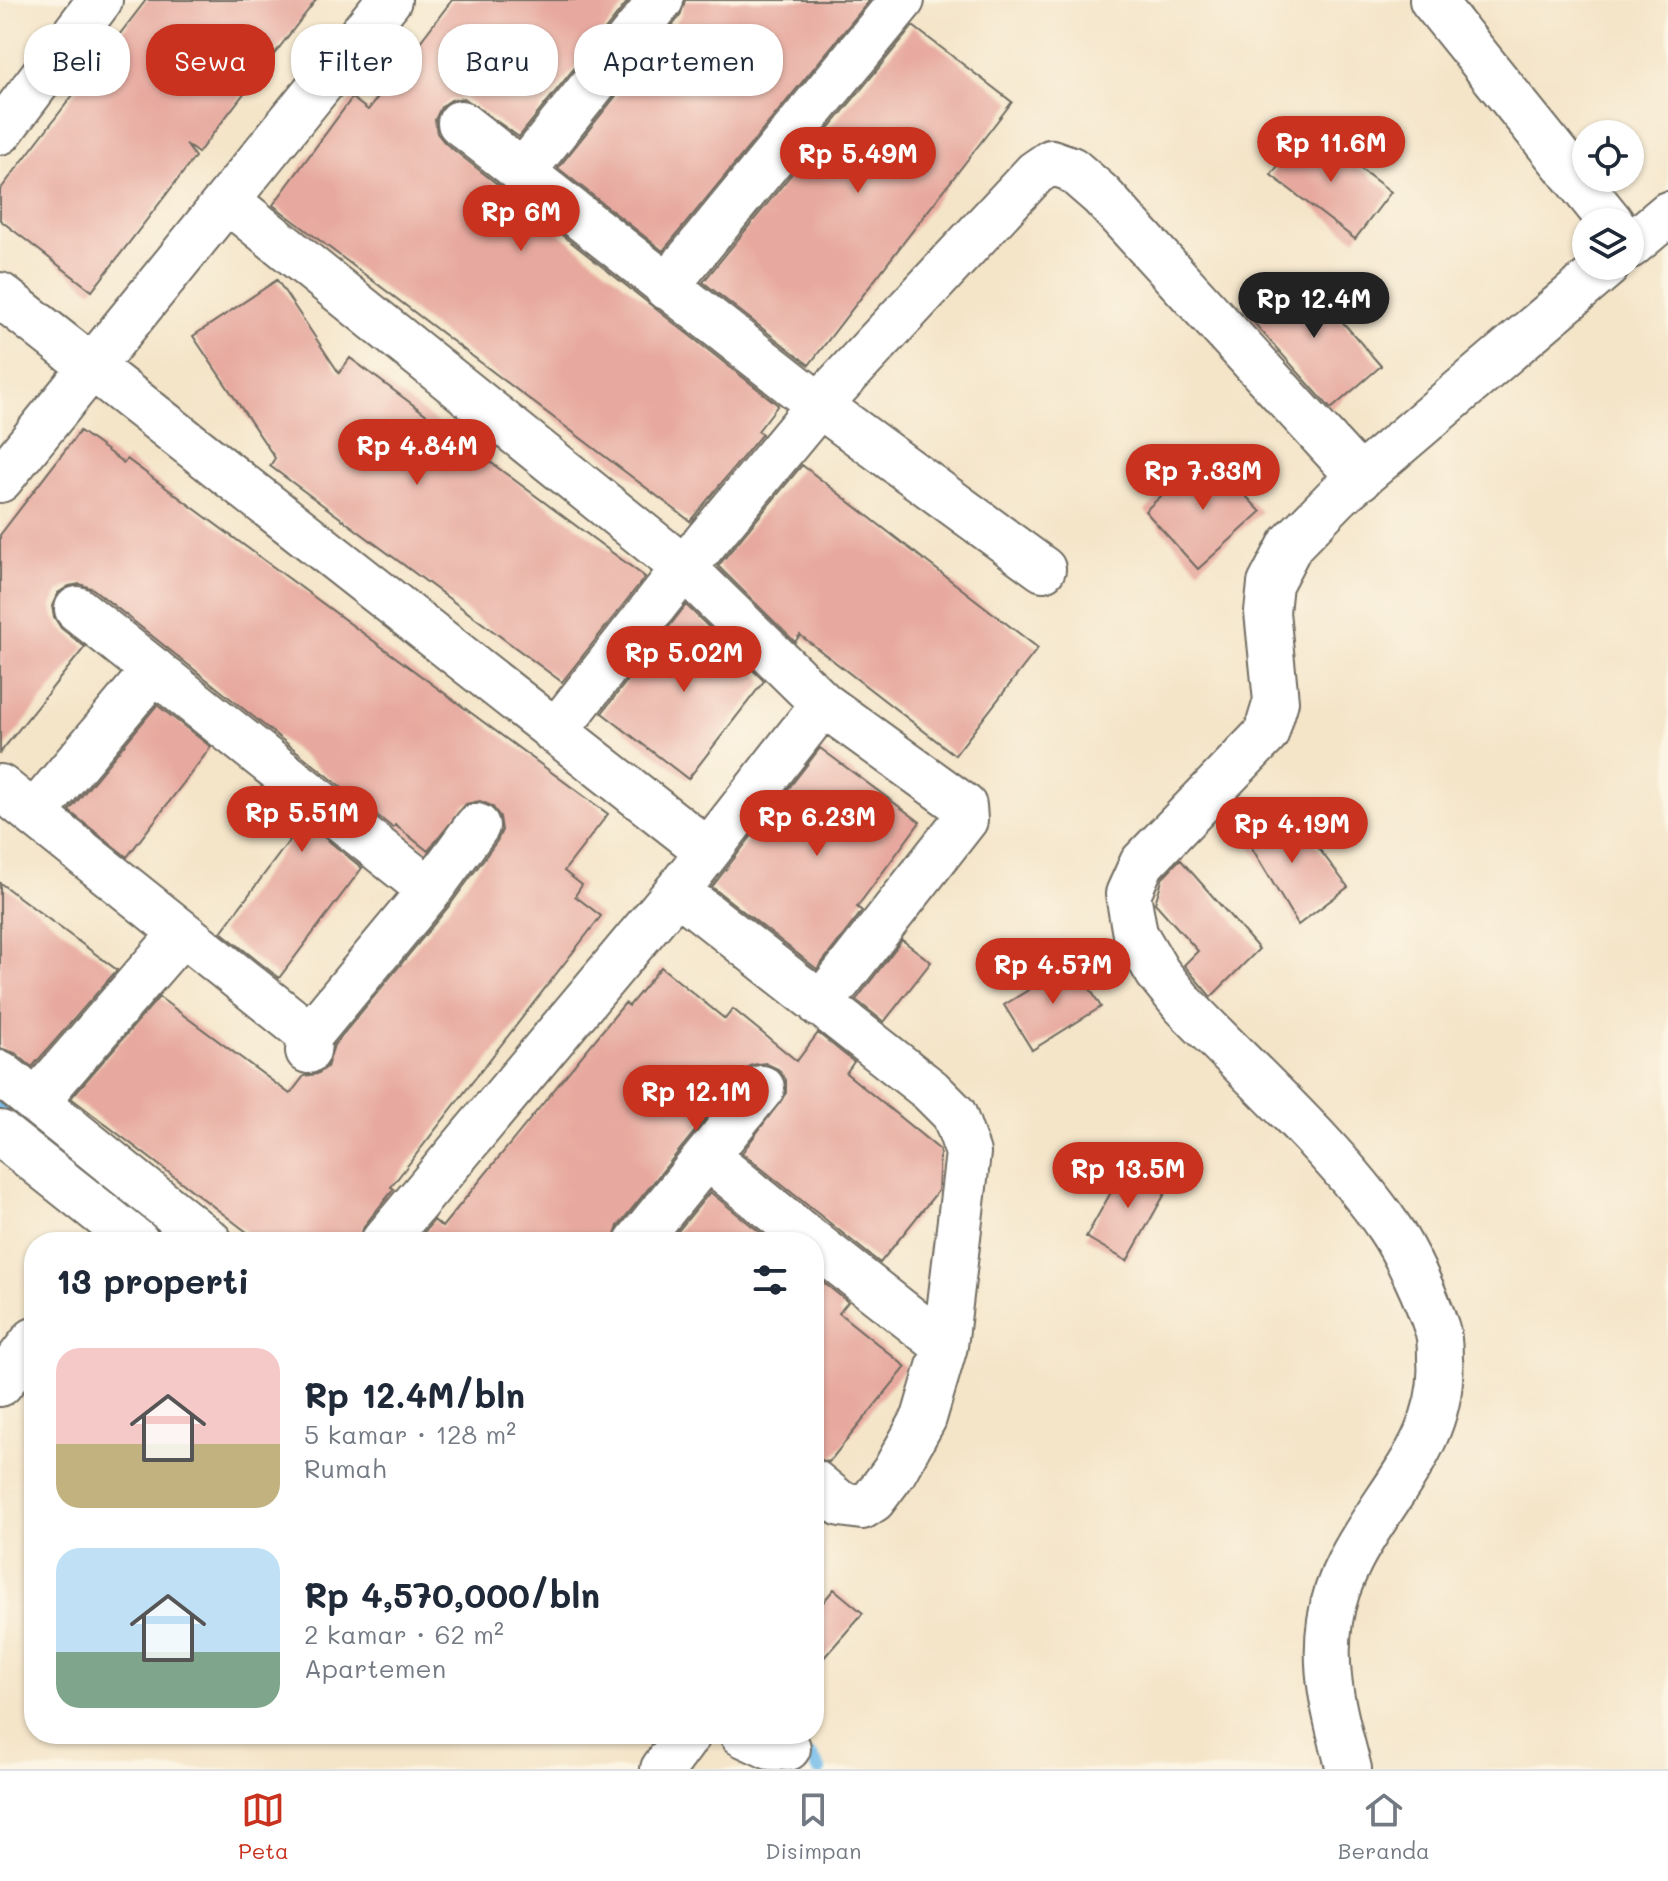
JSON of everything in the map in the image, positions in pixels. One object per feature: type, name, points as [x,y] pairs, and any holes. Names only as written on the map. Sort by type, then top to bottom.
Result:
[{"type":"street","points":[[0,132],[100,0]]},
{"type":"street","points":[[0,480],[389,0]]},
{"type":"street","points":[[522,173],[661,0]]},
{"type":"street","points":[[666,287],[902,0]]},
{"type":"street","points":[[1432,0],[1600,208]]},
{"type":"street","points":[[460,123],[819,405],[1043,569]]},
{"type":"street","points":[[555,732],[684,568],[819,405],[1035,173],[1051,162],[1071,169],[1101,195],[1360,478]]},
{"type":"street","points":[[228,201],[684,568],[823,704],[960,801],[967,812],[965,820],[820,1005]]},
{"type":"street","points":[[1644,234],[1668,214]]},
{"type":"street","points":[[1349,1769],[1329,1698],[1329,1621],[1344,1571],[1367,1526],[1421,1451],[1435,1421],[1442,1381],[1438,1332],[1391,1229],[1360,1188],[1183,1004],[1158,973],[1135,934],[1128,894],[1142,863],[1266,734],[1276,701],[1267,612],[1270,584],[1291,544],[1360,478],[1591,280]]},
{"type":"street","points":[[0,295],[708,851]]},
{"type":"street","points":[[77,609],[430,890]]},
{"type":"street","points":[[34,814],[154,670]]},
{"type":"street","points":[[391,1232],[677,891],[823,704]]},
{"type":"street","points":[[0,787],[182,933],[309,1043],[477,826]]},
{"type":"street","points":[[677,891],[930,1090],[954,1114],[968,1153],[945,1346],[924,1418],[894,1472],[873,1500],[862,1507],[851,1508],[824,1489]]},
{"type":"street","points":[[36,1101],[182,933]]},
{"type":"street","points":[[0,1073],[198,1232]]},
{"type":"street","points":[[645,1232],[762,1088]]},
{"type":"street","points":[[0,1133],[116,1232]]},
{"type":"street","points":[[707,1157],[799,1232]]},
{"type":"street","points":[[824,1252],[945,1346]]},
{"type":"street","points":[[0,1384],[24,1353]]},
{"type":"street","points":[[663,1769],[682,1744]]},
{"type":"street","points":[[764,1744],[790,1750]]},
{"type":"building","points":[[146,0],[316,0],[297,24],[291,24],[291,32],[275,53],[275,24],[146,24],[146,96],[242,96],[198,153],[186,144],[195,157],[92,291],[0,220],[0,190],[72,96],[130,96],[130,24],[128,24]]},
{"type":"building","points":[[452,0],[629,0],[610,24],[574,24],[574,68],[558,88],[558,24],[438,24],[438,96],[552,96],[519,137],[464,98],[451,100],[441,107],[435,120],[437,133],[445,143],[778,405],[758,431],[762,434],[690,521],[273,205],[352,98],[368,110],[379,96],[422,96],[422,39]]},
{"type":"building","points":[[685,0],[870,0],[663,251],[558,168],[616,96],[783,96],[783,24],[674,24]]},
{"type":"building","points":[[913,26],[1012,102],[809,365],[703,282]]},
{"type":"building","points":[[1307,128],[1391,192],[1355,239],[1271,175]]},
{"type":"building","points":[[1297,270],[1381,366],[1331,409],[1246,314]]},
{"type":"building","points":[[277,280],[339,373],[350,358],[645,577],[562,682],[270,466],[275,458],[193,336]]},
{"type":"building","points":[[80,431],[124,463],[127,459],[608,814],[564,871],[582,885],[575,896],[601,916],[391,1187],[394,1189],[362,1232],[247,1232],[71,1098],[159,997],[290,1094],[304,1076],[317,1074],[327,1067],[334,1045],[450,905],[497,841],[502,830],[500,817],[492,806],[480,801],[466,804],[428,851],[395,825],[393,828],[93,589],[80,584],[58,593],[52,606],[61,628],[85,647],[0,753],[0,535]]},
{"type":"building","points":[[1206,454],[1261,512],[1198,569],[1145,511]]},
{"type":"building","points":[[802,465],[1038,648],[955,755],[800,635],[795,642],[718,566]]},
{"type":"building","points":[[686,605],[764,681],[688,779],[602,713]]},
{"type":"building","points":[[157,705],[211,747],[127,857],[69,811]]},
{"type":"building","points":[[820,748],[920,822],[857,907],[862,911],[817,969],[712,887]]},
{"type":"building","points":[[1268,804],[1295,848],[1310,837],[1348,887],[1298,925],[1237,823]]},
{"type":"building","points":[[304,821],[362,868],[279,978],[221,932]]},
{"type":"building","points":[[1180,859],[1259,949],[1211,997],[1184,965],[1198,951],[1155,903],[1163,877]]},
{"type":"building","points":[[0,883],[117,970],[32,1067],[15,1053],[0,1048]]},
{"type":"building","points":[[902,940],[931,962],[884,1022],[856,1000]]},
{"type":"building","points":[[1074,962],[1101,1007],[1032,1050],[1004,1005]]},
{"type":"building","points":[[661,967],[725,1019],[733,1009],[797,1061],[818,1033],[854,1062],[846,1073],[940,1150],[938,1191],[880,1263],[742,1153],[786,1093],[786,1080],[778,1069],[765,1063],[752,1065],[743,1072],[616,1232],[424,1232],[434,1220],[442,1227],[625,1003],[629,1006]]},
{"type":"building","points":[[1129,1160],[1171,1183],[1127,1261],[1086,1237]]},
{"type":"building","points":[[710,1192],[760,1232],[677,1232]]},
{"type":"building","points":[[824,1283],[848,1302],[839,1313],[906,1367],[829,1462],[824,1461]]},
{"type":"building","points":[[834,1589],[863,1613],[824,1658],[824,1601]]},
{"type":"waterway","points":[[0,1105],[37,1135]]},
{"type":"waterway","points":[[140,1218],[158,1232]]},
{"type":"waterway","points":[[812,1757],[819,1769]]}]
